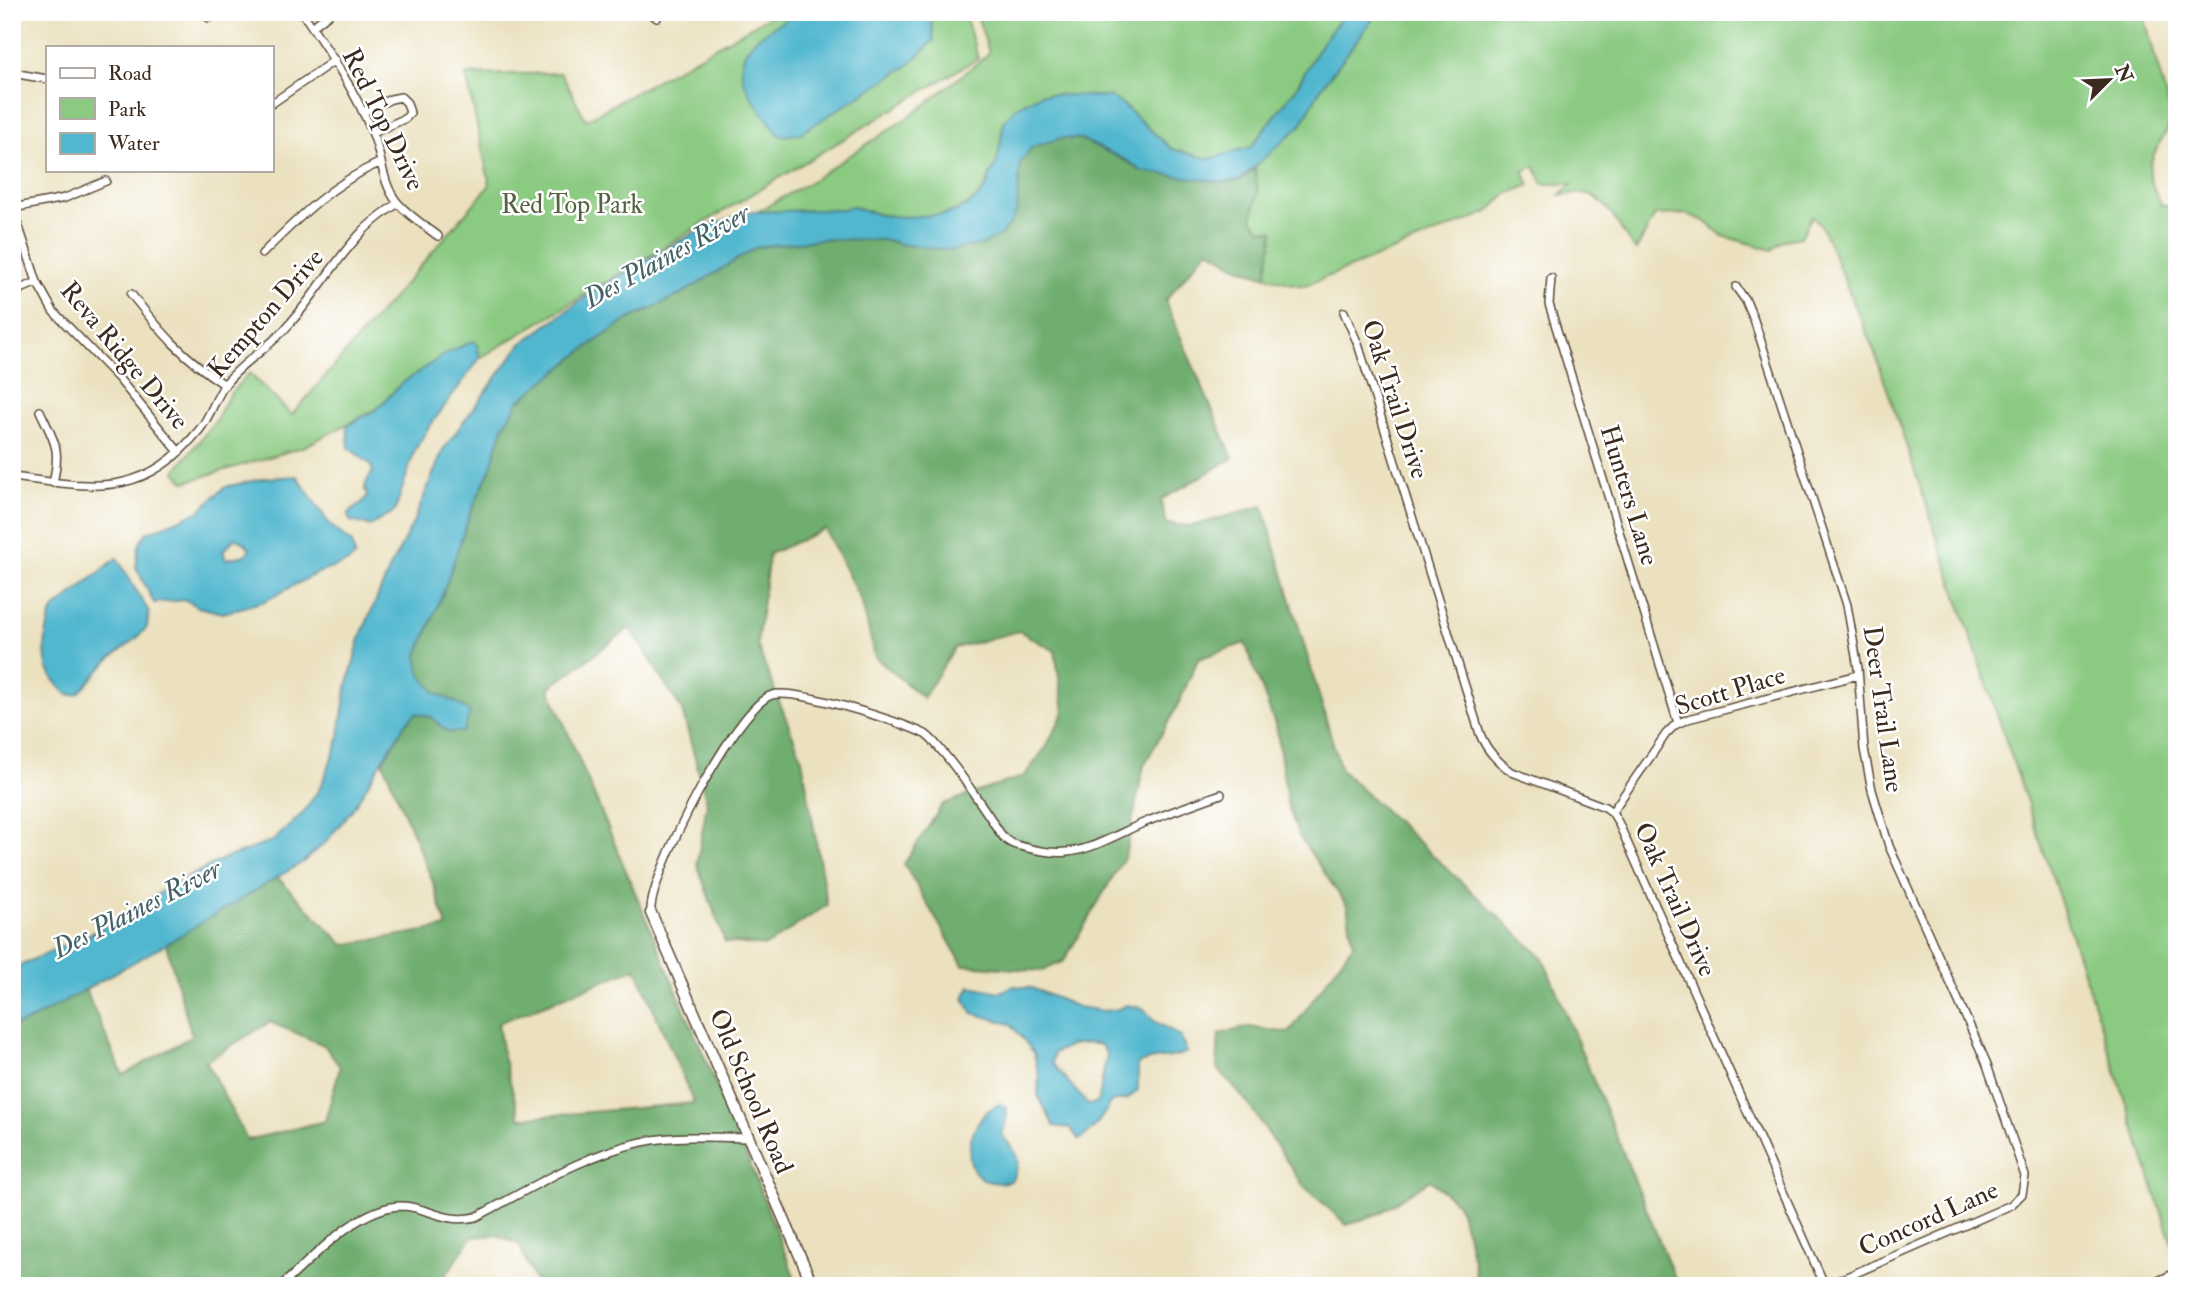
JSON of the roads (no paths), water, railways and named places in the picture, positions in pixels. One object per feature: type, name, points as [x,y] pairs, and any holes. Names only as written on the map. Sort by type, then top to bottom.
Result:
[{"type":"street","points":[[202,12],[209,19]]},
{"type":"street","name":"Red Top Drive","points":[[302,12],[335,61],[363,112],[373,134],[388,186],[398,203],[438,236]]},
{"type":"street","points":[[312,27],[331,12]]},
{"type":"street","points":[[649,12],[657,18]]},
{"type":"street","points":[[273,103],[335,61]]},
{"type":"street","points":[[12,73],[46,79]]},
{"type":"street","points":[[363,112],[401,97],[410,108],[407,118],[373,134]]},
{"type":"street","points":[[262,254],[309,207],[334,187],[358,171],[381,162]]},
{"type":"street","points":[[13,207],[65,198],[106,181]]},
{"type":"street","name":"Kempton Drive","points":[[12,477],[88,487],[120,484],[147,474],[179,452],[203,426],[225,385],[284,330],[310,301],[362,231],[398,203]]},
{"type":"street","name":"Reva Ridge Drive","points":[[13,207],[37,282],[54,311],[119,379],[179,452]]},
{"type":"street","name":"Hunters Lane","points":[[1551,278],[1549,304],[1678,723]]},
{"type":"street","points":[[12,293],[37,282]]},
{"type":"street","name":"Deer Trail Lane","points":[[1735,287],[1746,301],[1754,320],[1849,615],[1858,675],[1864,749],[1880,822],[1986,1062],[2008,1131]]},
{"type":"street","points":[[131,294],[171,343],[199,368],[225,385]]},
{"type":"street","name":"Oak Trail Drive","points":[[1344,313],[1358,344],[1486,749],[1512,772],[1612,811],[1825,1286]]},
{"type":"street","points":[[40,411],[56,445],[58,459],[53,482]]},
{"type":"street","name":"Scott Place","points":[[1612,811],[1666,734],[1678,723],[1858,675]]},
{"type":"street","points":[[652,914],[650,904],[664,866],[710,769],[738,725],[763,699],[771,695],[781,694],[832,704],[893,720],[929,736],[951,761],[1004,838],[1021,846],[1067,852],[1090,846],[1164,814],[1221,794]]},
{"type":"street","name":"Old School Road","points":[[652,914],[813,1286]]},
{"type":"street","name":"Concord Lane","points":[[1825,1286],[2018,1200],[2022,1194],[2025,1176],[2008,1131]]},
{"type":"street","points":[[281,1286],[312,1256],[354,1224],[380,1210],[402,1206],[449,1219],[476,1217],[564,1169],[624,1147],[656,1140],[749,1138]]},
{"type":"street","points":[[2151,1286],[2177,1274]]},
{"type":"water","points":[[797,12],[930,12],[934,40],[909,65],[799,134],[780,136],[747,88],[742,63],[746,51],[756,39]]},
{"type":"water","name":"Des Plaines River","points":[[1346,12],[1378,12],[1321,88],[1301,125],[1240,180],[1222,182],[1141,171],[1128,161],[1081,139],[1061,138],[1032,147],[1020,163],[1017,210],[1011,223],[1001,234],[984,244],[950,250],[899,244],[888,240],[824,239],[757,247],[683,293],[627,320],[590,345],[519,401],[503,427],[491,467],[469,516],[443,593],[417,657],[421,675],[435,693],[459,704],[470,713],[463,732],[448,732],[431,717],[416,713],[405,724],[352,810],[325,843],[303,862],[166,944],[31,1020],[12,1027],[12,969],[96,931],[221,860],[273,841],[302,814],[320,788],[338,743],[346,690],[361,635],[415,519],[443,450],[521,344],[598,288],[703,228],[748,212],[845,209],[850,206],[880,215],[907,217],[947,214],[965,207],[980,196],[989,182],[997,162],[1004,122],[1016,107],[1041,94],[1111,97],[1172,149],[1209,159],[1251,147],[1295,90],[1321,44]]},
{"type":"water","points":[[474,341],[480,358],[415,450],[395,511],[370,526],[350,521],[348,515],[366,497],[365,486],[373,472],[370,464],[349,448],[347,426],[377,409],[402,383],[447,353]]},
{"type":"water","points":[[297,476],[330,525],[352,543],[355,556],[349,562],[315,574],[265,601],[223,613],[198,607],[186,600],[154,603],[136,567],[139,545],[146,533],[198,512],[225,487],[265,478]],"holes":[[[235,538],[250,549],[245,555],[226,559],[223,551]]]},
{"type":"water","points":[[117,558],[149,612],[147,627],[109,660],[78,694],[68,695],[51,675],[46,662],[46,636],[50,616],[53,610]]},
{"type":"water","points":[[970,986],[1000,992],[1014,986],[1032,988],[1078,1007],[1104,1011],[1126,1005],[1143,1008],[1153,1020],[1180,1036],[1187,1052],[1138,1064],[1138,1090],[1128,1099],[1111,1102],[1093,1128],[1079,1140],[1070,1128],[1054,1126],[1038,1095],[1039,1077],[1034,1053],[1011,1024],[972,1013],[964,998]],"holes":[[[1071,1045],[1101,1045],[1107,1055],[1101,1091],[1097,1103],[1088,1105],[1052,1063],[1054,1053]]]},
{"type":"water","points":[[1000,1104],[1005,1107],[1007,1114],[1002,1135],[1017,1156],[1018,1162],[1011,1181],[992,1182],[979,1177],[972,1166],[971,1138],[987,1112]]},
{"type":"park label","name":"Red Top Park","points":[[572,204]]}]
